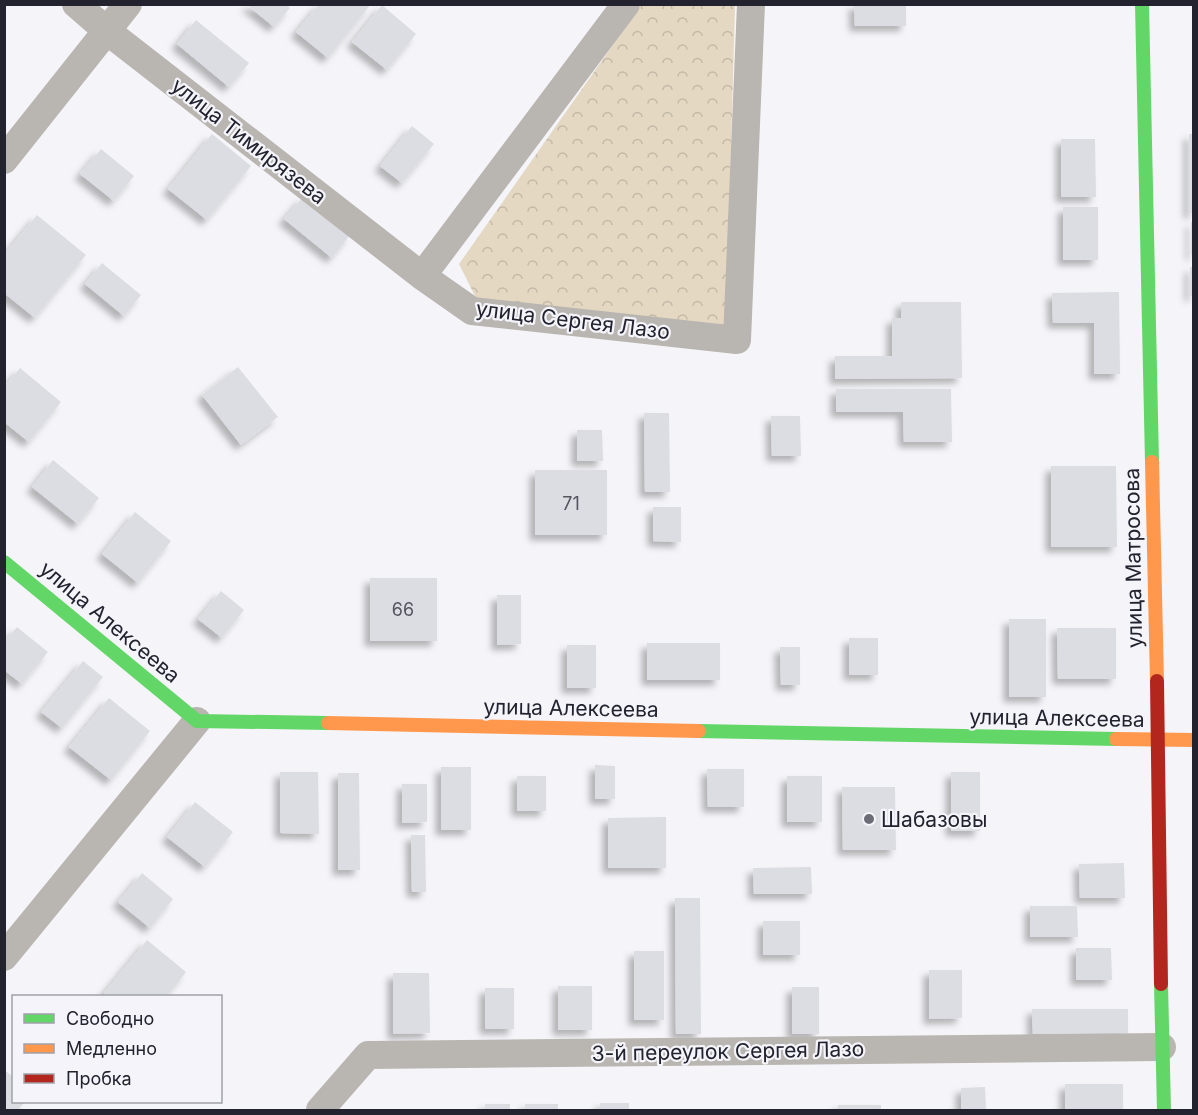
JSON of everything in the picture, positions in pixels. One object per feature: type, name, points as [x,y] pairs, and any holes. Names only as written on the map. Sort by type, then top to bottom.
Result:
[{"type":"street","name":"улица Тимирязева","points":[[76,4],[107,31],[422,276]]},
{"type":"street","points":[[4,160],[128,4]]},
{"type":"street","points":[[422,276],[626,4]]},
{"type":"street","name":"улица Сергея Лазо","points":[[422,276],[472,311],[736,340],[751,4]]},
{"type":"street","name":"улица Матросова","points":[[1142,4],[1164,1110]]},
{"type":"street","name":"улица Алексеева","points":[[4,561],[197,721],[1194,740]]},
{"type":"street","points":[[4,957],[197,721]]},
{"type":"street","name":"3-й переулок Сергея Лазо","points":[[320,1110],[368,1055],[1162,1047]]},
{"type":"green space","points":[[641,5],[735,5],[726,327],[476,298],[459,264]]},
{"type":"building","points":[[246,4],[286,4],[290,8],[274,27]]},
{"type":"building","points":[[319,4],[371,4],[328,58],[296,32]]},
{"type":"building","points":[[854,4],[906,4],[906,26],[855,26]]},
{"type":"building","points":[[382,5],[416,34],[387,70],[352,42]]},
{"type":"building","points":[[196,20],[249,63],[229,87],[177,44]]},
{"type":"building","points":[[412,126],[434,144],[402,183],[380,166]]},
{"type":"building","points":[[212,134],[251,166],[207,220],[168,189]]},
{"type":"building","points":[[1189,134],[1194,134],[1194,213],[1189,213]]},
{"type":"building","points":[[1061,139],[1095,139],[1096,197],[1061,197]]},
{"type":"building","points":[[101,149],[134,176],[114,201],[80,174]]},
{"type":"building","points":[[303,197],[350,235],[332,258],[284,219]]},
{"type":"building","points":[[1063,207],[1098,207],[1098,260],[1063,260]]},
{"type":"building","points":[[37,215],[86,255],[35,318],[4,293],[4,255]]},
{"type":"building","points":[[1191,222],[1194,222],[1194,255],[1191,255]]},
{"type":"building","points":[[102,263],[141,295],[124,316],[85,284]]},
{"type":"building","points":[[1190,267],[1194,267],[1194,296],[1190,296]]},
{"type":"building","points":[[1119,292],[1120,374],[1094,374],[1094,323],[1053,323],[1052,293]]},
{"type":"building","points":[[901,302],[961,302],[962,378],[835,379],[835,356],[892,356],[892,318],[901,318]]},
{"type":"building","points":[[238,367],[278,417],[241,445],[202,395]]},
{"type":"building","points":[[20,368],[61,402],[29,442],[4,422],[4,387]]},
{"type":"building","points":[[836,389],[951,389],[952,442],[904,442],[903,412],[836,412]]},
{"type":"building","points":[[644,413],[669,413],[670,492],[645,492]]},
{"type":"building","points":[[771,416],[800,416],[801,456],[772,456]]},
{"type":"building","points":[[577,430],[602,430],[603,461],[577,461]]},
{"type":"building","points":[[53,460],[99,498],[78,524],[32,487]]},
{"type":"building","points":[[1051,466],[1116,466],[1117,547],[1051,547]]},
{"type":"building","points":[[535,470],[607,470],[607,535],[535,535]]},
{"type":"building","points":[[653,507],[681,507],[681,542],[653,541]]},
{"type":"building","points":[[135,512],[171,541],[138,583],[102,554]]},
{"type":"building","points":[[370,578],[437,578],[437,641],[370,641]]},
{"type":"building","points":[[221,591],[244,610],[222,638],[198,619]]},
{"type":"building","points":[[497,595],[521,595],[521,644],[497,645]]},
{"type":"building","points":[[1009,619],[1046,619],[1046,697],[1009,697]]},
{"type":"building","points":[[17,627],[48,652],[22,684],[4,670],[4,642]]},
{"type":"building","points":[[1057,628],[1116,628],[1116,679],[1058,679]]},
{"type":"building","points":[[849,638],[878,638],[878,675],[849,675]]},
{"type":"building","points":[[647,643],[720,643],[720,680],[647,680]]},
{"type":"building","points":[[567,645],[596,645],[596,688],[567,688]]},
{"type":"building","points":[[780,647],[800,647],[800,685],[781,685]]},
{"type":"building","points":[[83,661],[103,677],[62,728],[41,712]]},
{"type":"building","points":[[109,698],[150,731],[111,780],[69,747]]},
{"type":"building","points":[[595,765],[615,766],[615,799],[595,799]]},
{"type":"building","points":[[441,767],[471,767],[471,830],[441,830]]},
{"type":"building","points":[[707,769],[744,769],[744,807],[708,807]]},
{"type":"building","points":[[280,772],[318,772],[319,834],[280,833]]},
{"type":"building","points":[[951,772],[980,772],[980,831],[951,831]]},
{"type":"building","points":[[338,773],[359,773],[360,870],[338,870]]},
{"type":"building","points":[[517,776],[546,776],[546,811],[517,811]]},
{"type":"building","points":[[787,776],[822,776],[822,822],[787,822]]},
{"type":"building","points":[[402,784],[427,784],[427,822],[402,823]]},
{"type":"building","name":"Шабазовы","points":[[842,787],[895,787],[896,850],[843,850]]},
{"type":"building","points":[[195,802],[233,832],[205,867],[167,837]]},
{"type":"building","points":[[666,817],[666,868],[608,868],[608,818]]},
{"type":"building","points":[[411,835],[425,835],[426,892],[412,892]]},
{"type":"building","points":[[1124,863],[1125,898],[1080,898],[1079,864]]},
{"type":"building","points":[[811,867],[812,894],[754,894],[753,868]]},
{"type":"building","points":[[142,873],[173,899],[150,928],[118,902]]},
{"type":"building","points":[[675,898],[700,898],[701,1034],[676,1034]]},
{"type":"building","points":[[1030,906],[1077,906],[1078,937],[1030,937]]},
{"type":"building","points":[[763,921],[800,921],[800,955],[763,955]]},
{"type":"building","points":[[147,940],[186,972],[168,995],[107,995],[104,993]]},
{"type":"building","points":[[1076,948],[1111,948],[1112,980],[1076,980]]},
{"type":"building","points":[[634,951],[664,951],[664,1020],[634,1020]]},
{"type":"building","points":[[929,970],[962,970],[962,1018],[929,1019]]},
{"type":"building","points":[[393,973],[429,973],[430,1033],[393,1034]]},
{"type":"building","points":[[558,986],[592,986],[592,1030],[558,1030]]},
{"type":"building","points":[[792,987],[819,987],[819,1034],[792,1034]]},
{"type":"building","points":[[485,988],[514,988],[514,1029],[485,1029]]},
{"type":"building","points":[[1032,1009],[1128,1009],[1128,1033],[1033,1034]]},
{"type":"building","points":[[4,1070],[12,1076],[12,1103],[24,1103],[18,1110],[4,1110]]},
{"type":"building","points":[[1065,1084],[1123,1084],[1123,1110],[1065,1110]]},
{"type":"building","points":[[985,1087],[986,1110],[961,1110],[961,1088]]},
{"type":"building","points":[[600,1103],[629,1103],[629,1110],[600,1110]]},
{"type":"building","points":[[485,1104],[510,1104],[510,1110],[485,1110]]},
{"type":"building","points":[[525,1104],[558,1104],[558,1110],[525,1110]]},
{"type":"building","points":[[838,1105],[881,1105],[881,1110],[838,1110]]},
{"type":"traffic: fast","points":[[1142,4],[1152,462]]},
{"type":"traffic: fast","points":[[4,562],[197,721],[328,723]]},
{"type":"traffic: fast","points":[[699,731],[1116,739]]},
{"type":"traffic: fast","points":[[1161,984],[1164,1110]]},
{"type":"traffic: slow","points":[[1152,462],[1157,681]]},
{"type":"traffic: slow","points":[[328,723],[699,731]]},
{"type":"traffic: slow","points":[[1116,739],[1194,740]]},
{"type":"traffic: jam","points":[[1157,681],[1161,984]]},
{"type":"place","name":"Шабазовы","points":[[869,819]]}]
